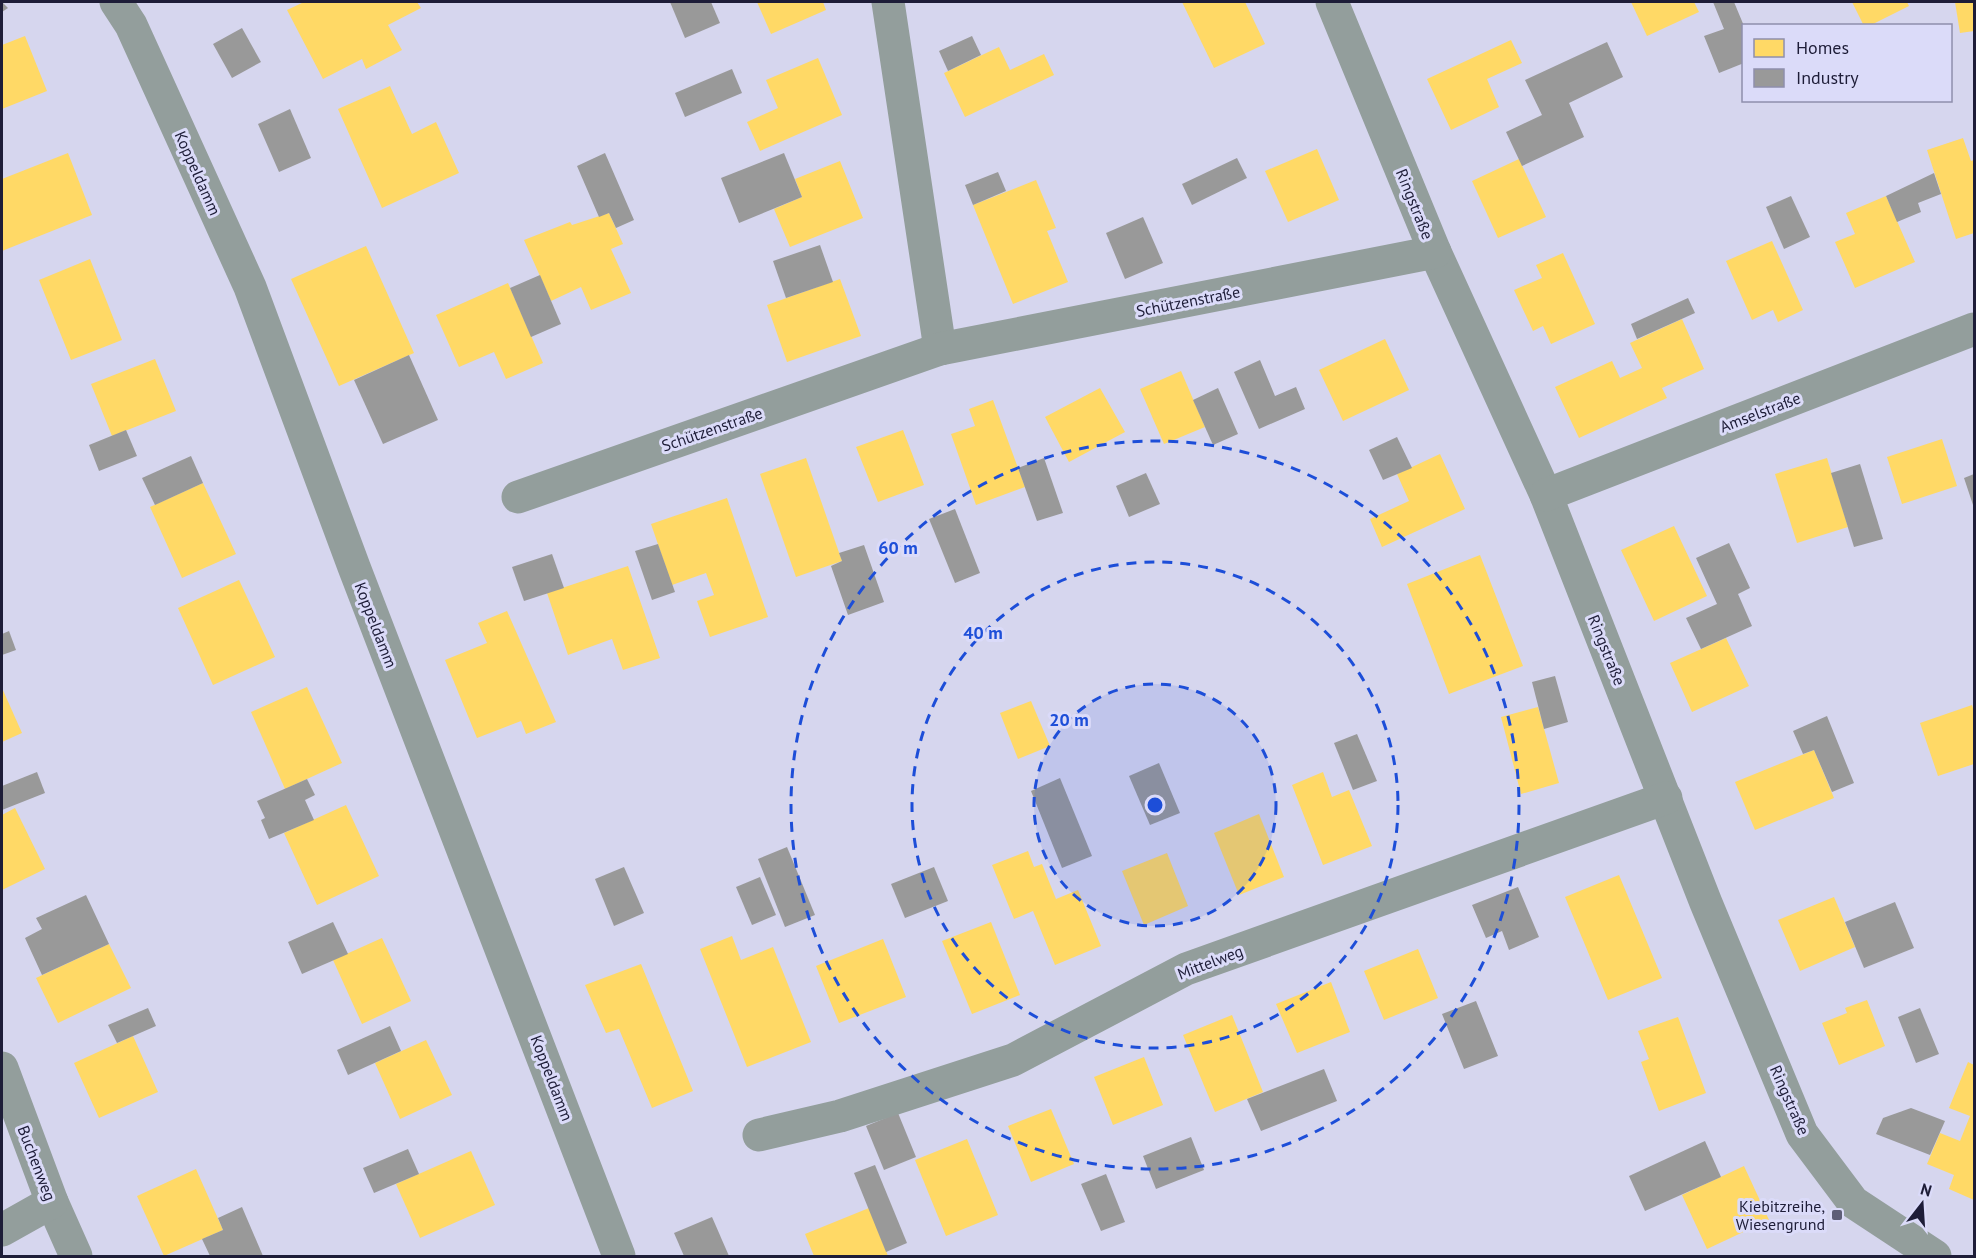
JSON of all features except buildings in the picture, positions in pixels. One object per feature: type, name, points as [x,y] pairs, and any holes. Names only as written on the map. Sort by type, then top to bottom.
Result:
[{"type":"street","name":"Koppeldamm","points":[[116,2],[131,26],[250,287],[354,567],[619,1257]]},
{"type":"street","points":[[888,2],[940,349]]},
{"type":"street","name":"Ringstraße","points":[[1332,2],[1435,252],[1546,495],[1706,903],[1802,1134],[1853,1202],[1935,1257]]},
{"type":"street","name":"Schützenstraße","points":[[518,497],[940,349],[1435,252]]},
{"type":"street","name":"Amselstraße","points":[[1546,495],[1974,329]]},
{"type":"street","name":"Mittelweg","points":[[759,1135],[840,1116],[1013,1060],[1186,969],[1666,798]]},
{"type":"street","name":"Buchenweg","points":[[2,1068],[52,1202],[76,1257]]},
{"type":"street","points":[[2,1230],[52,1202]]},
{"type":"place","name":"Kiebitzreihe, Wiesengrund","points":[[1837,1215]]}]
